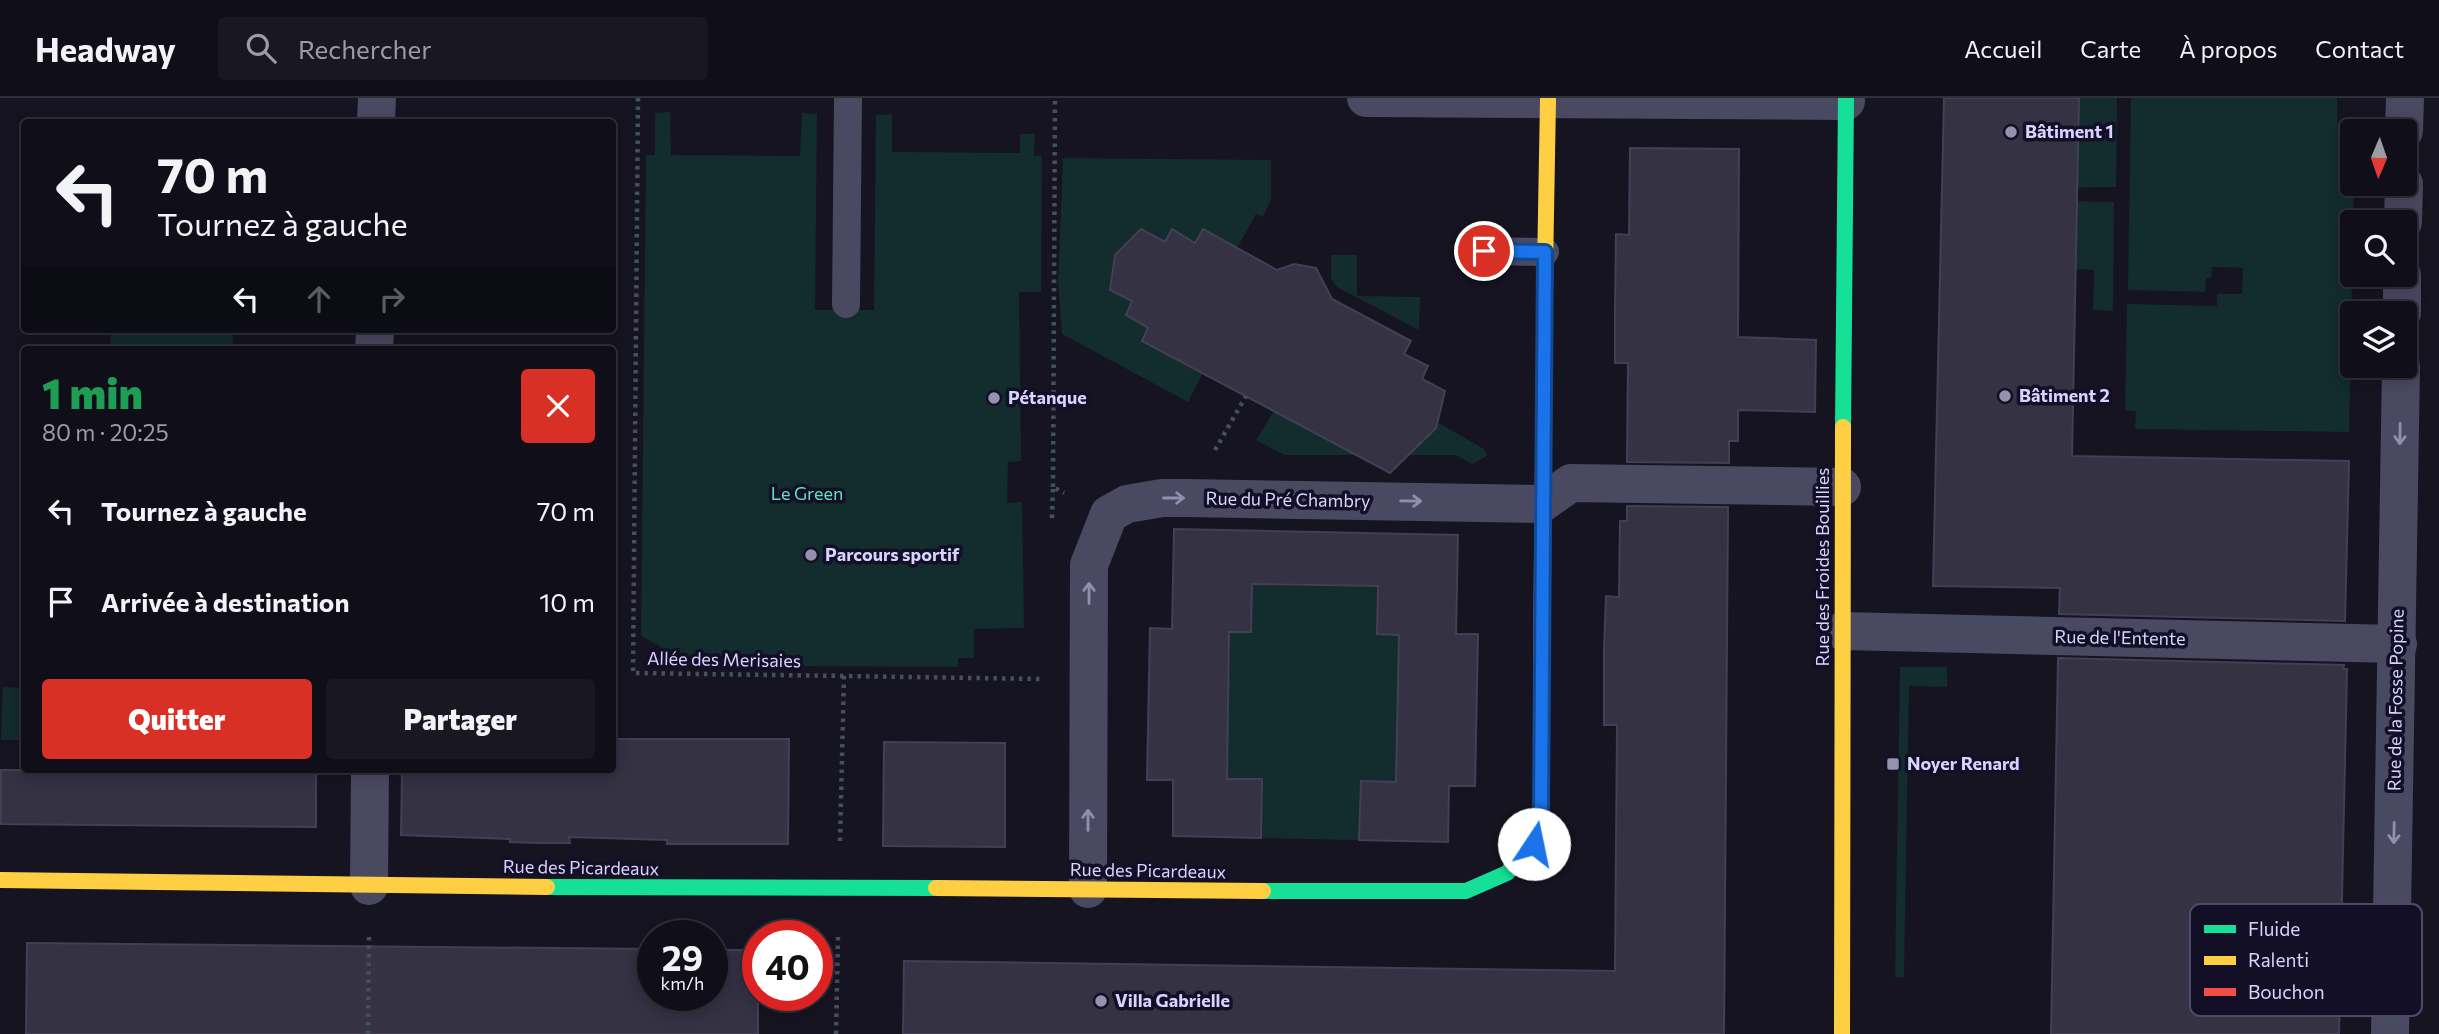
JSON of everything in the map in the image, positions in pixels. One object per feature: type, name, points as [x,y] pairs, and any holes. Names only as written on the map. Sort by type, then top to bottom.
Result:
[{"type":"street","points":[[376,119],[377,98]]},
{"type":"street","points":[[1366,98],[1846,99]]},
{"type":"street","points":[[2404,119],[2405,98]]},
{"type":"street","name":"Rue des Froides Bouillies","points":[[1843,1034],[1842,487],[1846,99]]},
{"type":"street","name":"Rue des Picardeaux","points":[[0,880],[369,886],[1400,893],[1466,891],[1507,873],[1534,844],[1541,810],[1541,504],[1548,100]]},
{"type":"street","name":"Rue de la Fosse Popine","points":[[2393,904],[2401,378]]},
{"type":"street","points":[[1541,504],[1571,483],[1842,487]]},
{"type":"street","name":"Rue du Pré Chambry","points":[[1110,514],[1127,503],[1162,498],[1541,504]]},
{"type":"street","points":[[1088,889],[1089,565],[1110,514]]},
{"type":"street","name":"Rue de l'Entente","points":[[1842,631],[2398,644]]},
{"type":"street","points":[[369,886],[370,773]]},
{"type":"street","name":"Rue de la Fosse Popine","points":[[2390,1016],[2390,1034]]},
{"type":"lane","points":[[846,304],[848,98]]},
{"type":"lane","points":[[1484,251],[1545,252]]},
{"type":"path","name":"Allée des Merisaies","points":[[638,98],[633,673],[844,676]]},
{"type":"path","points":[[1052,528],[1055,98]]},
{"type":"path","points":[[1053,487],[1110,514]]},
{"type":"path","points":[[843,696],[844,676],[1050,679]]},
{"type":"path","points":[[368,1034],[369,886]]},
{"type":"green space","points":[[2079,98],[2117,98],[2116,187],[2022,188]]},
{"type":"green space","points":[[2131,98],[2337,98],[2340,196],[2354,196],[2353,210],[2340,210],[2340,287],[2352,287],[2352,301],[2340,301],[2340,378],[2350,378],[2349,432],[2135,429],[2136,411],[2125,410],[2127,304],[2217,306],[2217,294],[2242,294],[2243,268],[2212,267],[2211,278],[2206,278],[2205,292],[2128,290]]},
{"type":"green space","name":"Le Green","points":[[670,112],[671,155],[800,156],[802,113],[817,114],[815,310],[874,310],[876,115],[892,114],[892,152],[1020,153],[1020,134],[1035,134],[1034,156],[1042,156],[1041,292],[1019,292],[1021,461],[1008,462],[1007,503],[1022,502],[1024,628],[974,629],[974,658],[958,658],[958,667],[659,665],[660,646],[641,636],[646,155],[655,155],[655,113]]},
{"type":"green space","points":[[1063,158],[1271,160],[1271,199],[1263,217],[1256,214],[1237,248],[1203,230],[1195,243],[1172,230],[1165,242],[1141,229],[1115,255],[1110,290],[1132,301],[1126,315],[1148,328],[1203,373],[1188,402],[1062,334],[1058,282]]},
{"type":"green space","points":[[2023,200],[2114,202],[2113,311],[2093,310],[2094,270],[2075,269]]},
{"type":"green space","points":[[1331,255],[1357,255],[1357,296],[1420,297],[1419,330],[1337,287],[1331,279]]},
{"type":"green space","points":[[111,333],[233,333],[233,346],[110,346]]},
{"type":"green space","points":[[1274,411],[1411,452],[1437,427],[1437,422],[1484,449],[1487,456],[1472,464],[1456,455],[1284,455],[1256,440]]},
{"type":"green space","points":[[1252,585],[1378,587],[1377,634],[1399,635],[1396,782],[1361,781],[1359,840],[1261,838],[1262,780],[1227,779],[1230,632]]},
{"type":"green space","points":[[1900,667],[1947,667],[1947,687],[1909,686],[1904,978],[1895,977]]},
{"type":"green space","points":[[3,687],[21,688],[21,740],[1,740]]},
{"type":"building","name":"Bâtiment 2","points":[[1944,98],[2079,98],[2072,456],[2349,461],[2345,621],[2059,614],[2060,588],[1933,586]]},
{"type":"building","points":[[1630,148],[1739,149],[1738,337],[1816,340],[1815,412],[1738,410],[1738,441],[1729,441],[1729,463],[1627,462],[1628,363],[1615,363],[1615,311],[1616,234],[1629,235]]},
{"type":"building","points":[[1141,229],[1165,242],[1172,229],[1195,243],[1203,229],[1277,270],[1294,264],[1316,268],[1332,299],[1411,341],[1404,354],[1428,366],[1422,379],[1445,391],[1436,428],[1390,473],[1142,341],[1148,328],[1126,315],[1132,301],[1110,290],[1115,255]]},
{"type":"building","points":[[1627,506],[1728,507],[1724,1034],[903,1034],[904,961],[1615,971],[1617,725],[1604,725],[1604,648],[1606,596],[1619,597],[1620,521],[1627,521]]},
{"type":"building","points":[[1174,529],[1458,535],[1456,634],[1478,634],[1475,786],[1449,786],[1448,842],[1359,840],[1361,781],[1396,782],[1399,635],[1377,634],[1378,586],[1252,584],[1251,632],[1229,632],[1227,779],[1262,779],[1261,838],[1173,836],[1173,780],[1147,780],[1150,628],[1172,629]]},
{"type":"building","points":[[2058,658],[2344,665],[2343,669],[2347,669],[2342,904],[2190,904],[2190,1016],[2339,1016],[2339,1034],[2051,1034]]},
{"type":"building","points":[[616,739],[789,739],[788,844],[667,844],[667,840],[569,837],[570,843],[540,843],[510,842],[510,839],[401,835],[402,773],[616,773]]},
{"type":"building","points":[[884,742],[1005,743],[1005,847],[883,846]]},
{"type":"building","points":[[1,770],[21,770],[21,773],[316,773],[316,827],[1,824]]},
{"type":"building","points":[[27,943],[637,949],[637,1011],[728,1011],[728,950],[742,950],[742,1011],[758,1011],[758,1034],[26,1034]]},
{"type":"traffic: fast","points":[[1843,427],[1846,98]]},
{"type":"traffic: fast","points":[[1263,891],[1466,891],[1507,873],[1534,844],[1541,810],[1541,649]]},
{"type":"traffic: fast","points":[[547,887],[936,888]]},
{"type":"traffic: slow","points":[[1545,269],[1548,100]]},
{"type":"traffic: slow","points":[[1842,1034],[1843,427]]},
{"type":"traffic: slow","points":[[0,880],[547,887]]},
{"type":"traffic: slow","points":[[936,888],[1263,891]]},
{"type":"traffic: jam","points":[[1541,649],[1545,269]]},
{"type":"place","name":"Bâtiment 1","points":[[2011,132]]},
{"type":"place","name":"Bâtiment 2","points":[[2005,396]]},
{"type":"place","name":"Pétanque","points":[[994,398]]},
{"type":"place","name":"Parcours sportif","points":[[811,555]]},
{"type":"place","name":"Noyer Renard","points":[[1893,764]]},
{"type":"place","name":"Villa Gabrielle","points":[[1101,1001]]},
{"type":"route","points":[[1484,251],[1545,252],[1541,810],[1534,844]]}]
